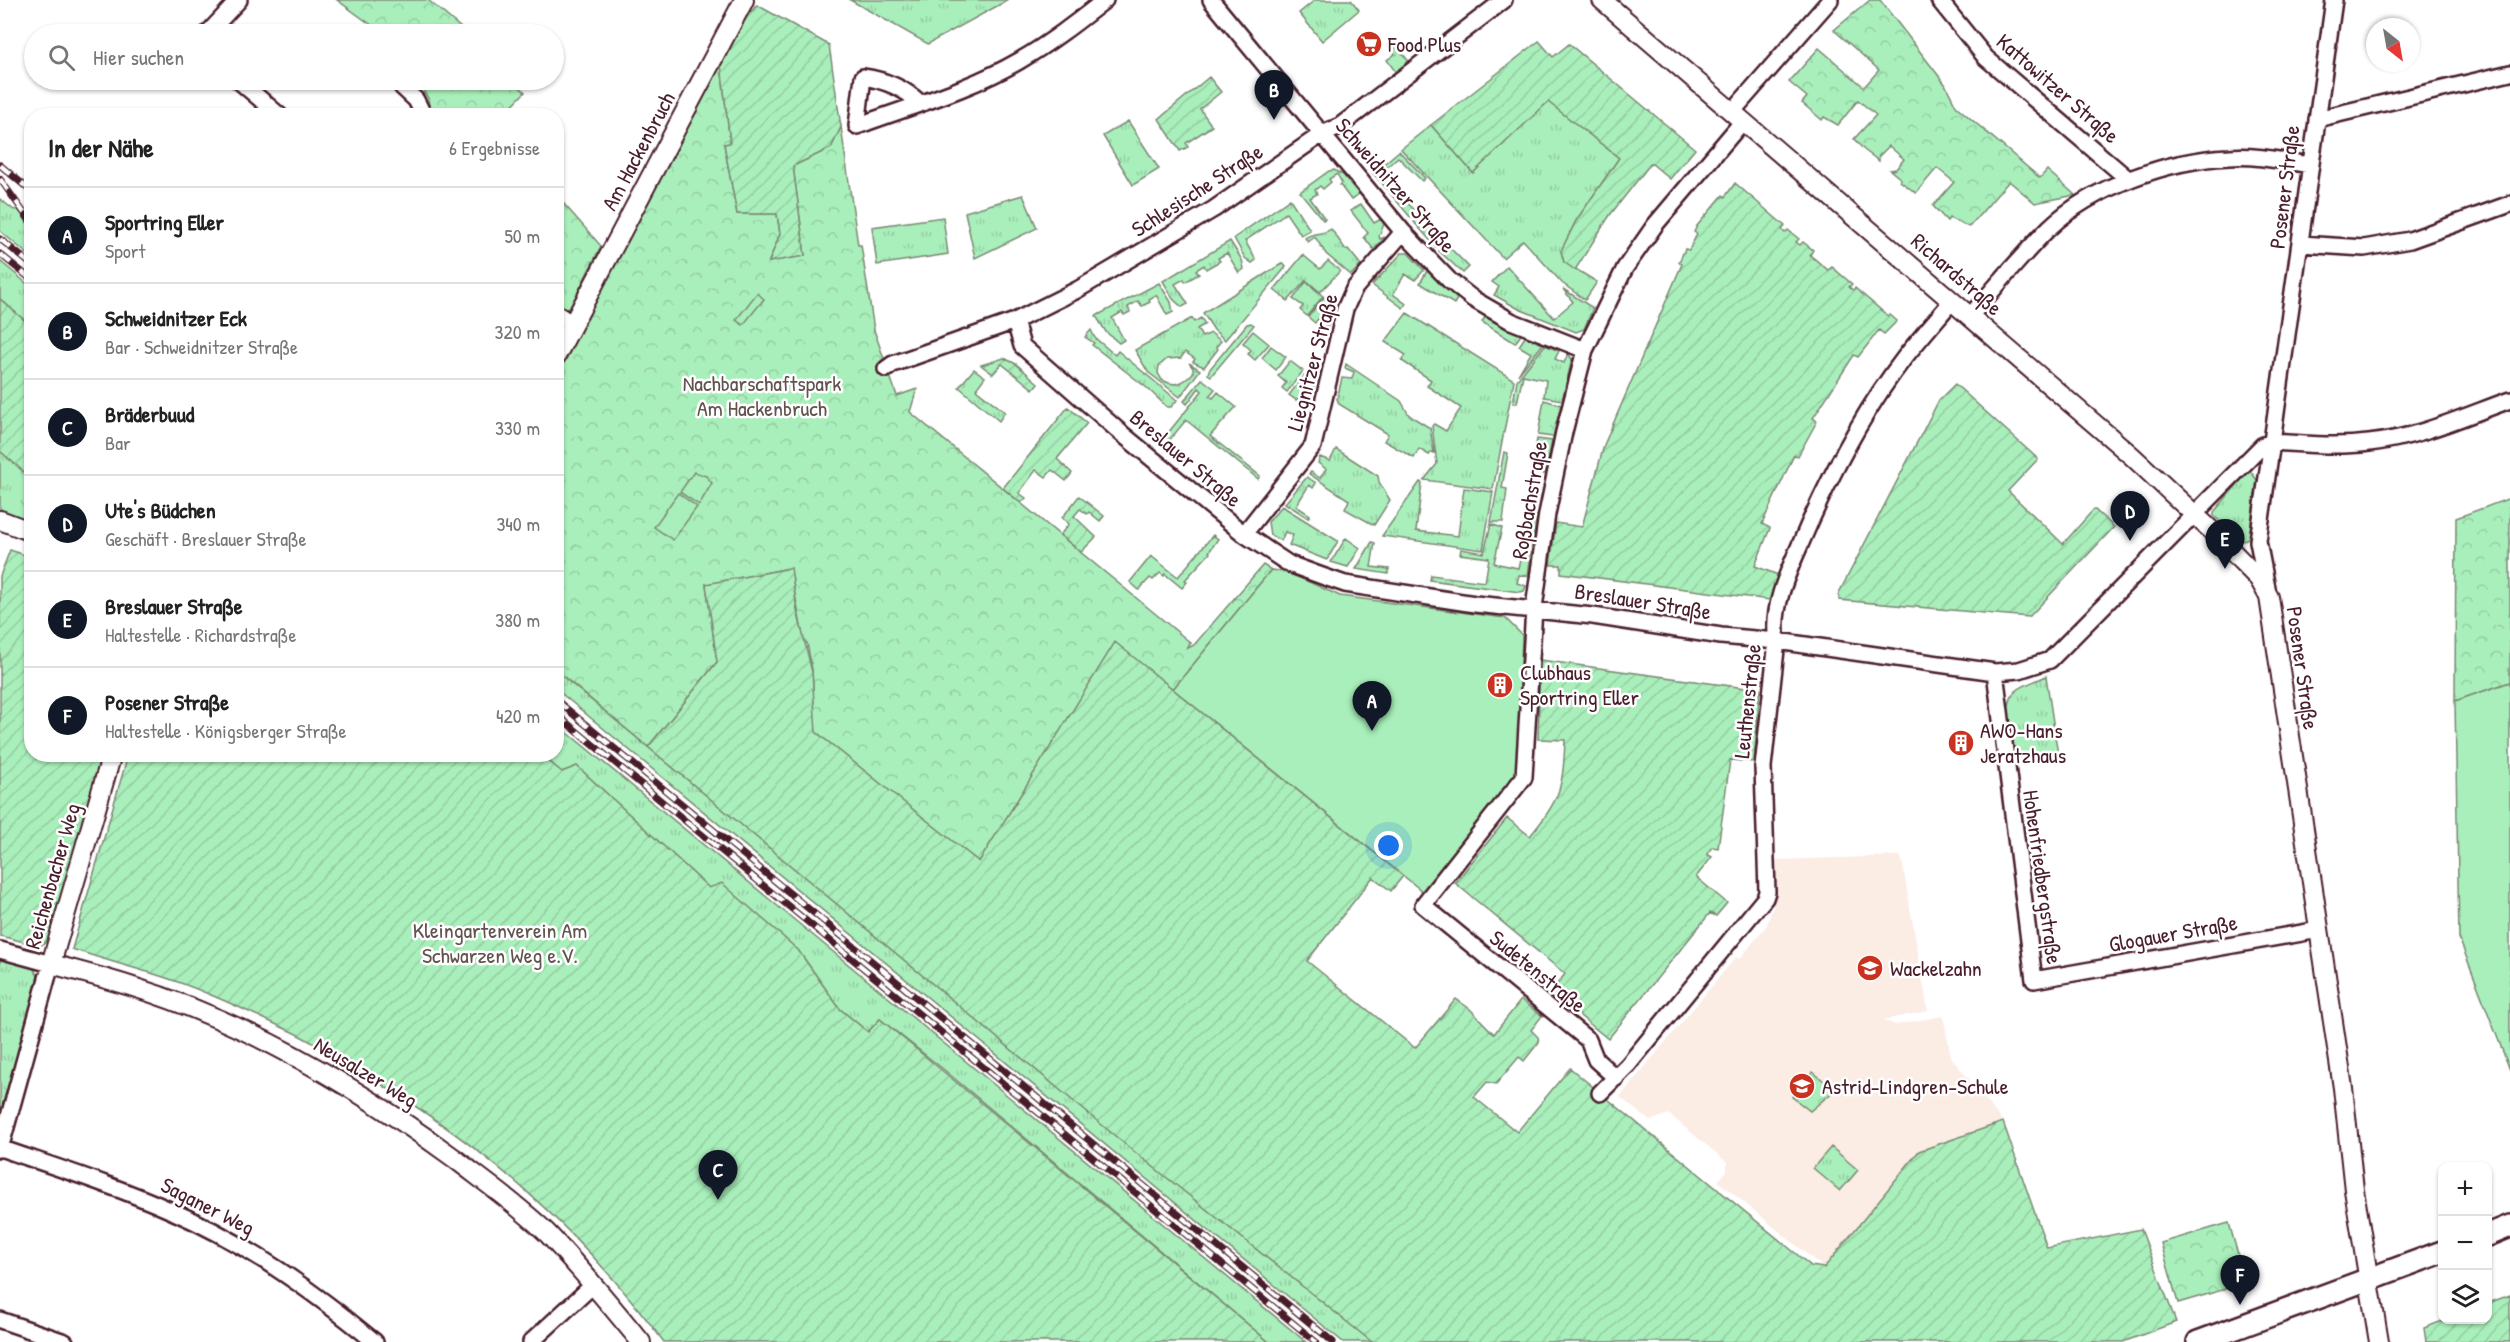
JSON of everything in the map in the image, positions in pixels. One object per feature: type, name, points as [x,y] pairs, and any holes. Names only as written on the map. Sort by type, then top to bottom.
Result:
[{"type":"main road","points":[[2492,1233],[2510,1226]]},
{"type":"main road","points":[[2198,1342],[2438,1254]]},
{"type":"street","points":[[216,24],[239,0]]},
{"type":"street","name":"Am Hackenbruch","points":[[564,341],[744,0]]},
{"type":"street","points":[[920,103],[964,87],[1017,62],[1066,31],[1105,0]]},
{"type":"street","name":"Schweidnitzer Straße","points":[[1211,0],[1403,232],[1449,280],[1473,299],[1511,321],[1585,350]]},
{"type":"street","name":"Schlesische Straße","points":[[886,369],[893,364],[1015,321],[1077,290],[1195,221],[1322,134],[1340,126],[1504,0]]},
{"type":"street","name":"Richardstraße","points":[[1602,0],[2132,456],[2195,514],[2259,579],[2269,597]]},
{"type":"street","name":"Roßbachstraße","points":[[1423,905],[1524,777],[1534,608],[1550,502],[1564,432],[1585,350],[1625,268],[1655,225],[1830,0]]},
{"type":"street","name":"Kattowitzer Straße","points":[[1939,0],[1986,58],[2128,179]]},
{"type":"street","name":"Posener Straße","points":[[2334,0],[2258,542],[2269,597],[2347,1117],[2354,1190],[2379,1342]]},
{"type":"street","points":[[2317,119],[2510,73]]},
{"type":"street","points":[[250,90],[271,108]]},
{"type":"street","points":[[405,90],[416,100],[420,108]]},
{"type":"street","points":[[1970,316],[2050,227],[2098,194],[2128,179],[2179,165],[2228,157],[2257,157],[2310,165]]},
{"type":"street","points":[[2301,244],[2364,248],[2410,240],[2510,204]]},
{"type":"street","name":"Liegnitzer Straße","points":[[1244,534],[1313,446],[1345,309],[1354,289],[1403,232]]},
{"type":"street","name":"Leuthenstraße","points":[[1600,1093],[1616,1078],[1765,898],[1767,892],[1763,762],[1777,641],[1774,625],[1787,576],[1840,456],[1903,359],[1952,301]]},
{"type":"street","points":[[564,318],[573,324]]},
{"type":"street","name":"Breslauer Straße","points":[[1015,321],[1022,346],[1045,367],[1244,534],[1289,564],[1345,584],[1995,672],[2019,670],[2050,660],[2256,450],[2272,442]]},
{"type":"street","points":[[2272,442],[2332,445],[2370,443],[2415,433],[2510,400]]},
{"type":"street","points":[[0,520],[24,529]]},
{"type":"street","name":"Hohenfriedbergstraße","points":[[1995,672],[2034,980]]},
{"type":"street","name":"Reichenbacher Weg","points":[[0,1149],[110,762]]},
{"type":"street","name":"Sudetenstraße","points":[[1423,905],[1588,1041],[1596,1060],[1616,1078]]},
{"type":"street","name":"Glogauer Straße","points":[[2034,980],[2319,930]]},
{"type":"street","name":"Neusalzer Weg","points":[[0,950],[132,987],[212,1017],[350,1087],[421,1134],[519,1208],[546,1233],[641,1342]]},
{"type":"street","name":"Saganer Weg","points":[[0,1149],[105,1183],[174,1212],[240,1246],[300,1284],[375,1342]]},
{"type":"street","points":[[531,1342],[593,1285]]},
{"type":"street","points":[[0,1320],[65,1342]]},
{"type":"shaded area","name":"Astrid-Lindgren-Schule","points":[[1901,856],[1928,1011],[1883,1020],[1895,1025],[1943,1016],[1951,1057],[2003,1122],[1919,1151],[1824,1268],[1718,1181],[1727,1171],[1727,1162],[1668,1114],[1650,1121],[1620,1097],[1736,957],[1740,959],[1767,925],[1777,894],[1774,860]]},
{"type":"green space","points":[[337,0],[428,0],[456,24],[370,24]]},
{"type":"green space","points":[[850,0],[1008,0],[928,44]]},
{"type":"green space","points":[[1315,0],[1351,0],[1359,10],[1322,41],[1299,13]]},
{"type":"green space","points":[[1870,0],[1880,0],[1945,84],[1956,106],[2040,178],[2047,170],[2075,195],[2035,203],[2009,181],[1969,227],[1949,218],[1947,221],[1933,206],[1954,182],[1937,168],[1916,193],[1900,181],[1901,179],[1890,170],[1896,169],[1904,159],[1889,146],[1879,156],[1879,161],[1854,139],[1876,115],[1858,100],[1838,125],[1824,117],[1822,120],[1802,103],[1807,97],[1789,82],[1819,48],[1864,87],[1879,70],[1834,30]]},
{"type":"green space","points":[[757,5],[829,45],[841,127],[831,148],[793,166],[805,256],[769,262],[780,234],[777,214],[737,214],[724,144],[730,143],[721,64],[747,16]]},
{"type":"green space","points":[[1539,41],[1553,57],[1569,44],[1695,149],[1670,179],[1651,163],[1610,215],[1575,270],[1564,262],[1561,251],[1576,221],[1619,158],[1548,102],[1473,173],[1431,125]]},
{"type":"green space","points":[[1388,45],[1399,49],[1410,63],[1397,74],[1387,60],[1395,54]]},
{"type":"green space","name":"Nachbarschaftspark Am Hackenbruch","points":[[721,64],[730,143],[724,144],[737,214],[777,214],[780,234],[769,261],[805,256],[793,166],[831,148],[841,127],[858,245],[861,245],[874,330],[897,396],[917,389],[910,412],[1191,643],[1186,649],[1194,645],[1263,565],[1271,570],[1173,689],[1115,643],[979,862],[815,732],[812,669],[807,643],[804,642],[790,568],[706,584],[717,662],[648,747],[564,677],[564,360]]},
{"type":"green space","points":[[1209,77],[1221,92],[1200,109],[1212,126],[1186,143],[1188,147],[1180,151],[1159,119]]},
{"type":"green space","points":[[423,90],[523,90],[525,92],[510,108],[429,108],[428,98]]},
{"type":"green space","points":[[1548,101],[1619,158],[1576,221],[1561,251],[1564,262],[1597,282],[1585,300],[1562,283],[1523,240],[1503,258],[1401,149],[1431,125],[1473,173]]},
{"type":"green space","points":[[1128,121],[1159,169],[1133,185],[1103,136]]},
{"type":"green space","points":[[1399,151],[1425,178],[1422,181],[1398,157],[1380,173],[1392,185],[1387,189],[1373,173]]},
{"type":"green space","points":[[1334,170],[1343,175],[1359,194],[1351,200],[1340,185],[1342,183],[1337,174],[1329,179],[1331,182],[1323,189],[1320,186],[1315,190],[1317,194],[1310,198],[1325,219],[1323,220],[1300,192],[1329,171]]},
{"type":"green space","points":[[1735,183],[1785,226],[1782,230],[1785,233],[1788,230],[1799,239],[1796,242],[1800,245],[1803,242],[1813,250],[1810,255],[1828,270],[1832,267],[1852,284],[1849,287],[1853,290],[1855,288],[1897,321],[1884,334],[1879,330],[1858,357],[1854,355],[1813,418],[1817,421],[1798,456],[1794,455],[1762,524],[1770,528],[1755,566],[1778,575],[1770,600],[1561,573],[1561,565],[1550,565],[1556,523],[1582,527],[1604,445],[1682,264],[1679,262],[1685,249],[1689,250],[1697,234],[1694,232],[1697,226]]},
{"type":"green space","points":[[1395,189],[1417,213],[1411,218],[1390,193]]},
{"type":"green space","points":[[1023,195],[1037,228],[975,258],[965,212]]},
{"type":"green space","points":[[0,199],[24,216],[24,251],[0,231]]},
{"type":"green space","points":[[1290,199],[1310,230],[1301,235],[1286,213],[1245,241],[1256,260],[1252,263],[1245,258],[1234,238]]},
{"type":"green space","points":[[564,204],[601,246],[564,316]]},
{"type":"green space","points":[[1361,204],[1374,223],[1381,219],[1384,224],[1379,236],[1380,239],[1385,237],[1374,250],[1364,237],[1368,233],[1351,211]]},
{"type":"green space","points":[[1421,216],[1443,240],[1436,247],[1414,222]]},
{"type":"green space","points":[[943,217],[948,254],[877,265],[872,227]]},
{"type":"green space","points":[[1331,229],[1346,250],[1348,249],[1361,265],[1351,275],[1326,254],[1315,237],[1308,242],[1305,238]]},
{"type":"green space","points":[[1230,241],[1242,260],[1244,269],[1239,273],[1227,253],[1218,258],[1220,261],[1206,269],[1204,265],[1196,270],[1199,274],[1185,282],[1184,279],[1175,284],[1188,304],[1182,307],[1174,300],[1163,281]]},
{"type":"green space","points":[[1446,244],[1469,267],[1463,273],[1439,251]]},
{"type":"green space","points":[[1402,253],[1408,253],[1424,270],[1415,280],[1405,274],[1393,294],[1406,304],[1403,308],[1372,285]]},
{"type":"green space","points":[[1303,255],[1320,269],[1328,261],[1340,271],[1320,292],[1306,280],[1288,301],[1274,290]]},
{"type":"green space","points":[[0,261],[24,281],[24,320],[0,299]]},
{"type":"green space","points":[[1283,263],[1286,267],[1225,340],[1214,330],[1203,313]]},
{"type":"green space","points":[[1507,266],[1554,318],[1573,302],[1563,289],[1593,308],[1584,329],[1576,332],[1519,309],[1494,295],[1499,287],[1492,282]]},
{"type":"green space","points":[[1427,271],[1457,299],[1454,304],[1420,283]]},
{"type":"green space","points":[[1306,282],[1323,296],[1307,316],[1300,310],[1303,306],[1293,299]]},
{"type":"green space","points":[[1159,283],[1171,302],[1173,312],[1167,315],[1156,295],[1149,299],[1150,302],[1142,306],[1138,301],[1128,307],[1130,312],[1124,315],[1122,312],[1112,318],[1124,340],[1119,343],[1106,332],[1096,316]]},
{"type":"green space","points":[[757,293],[764,299],[743,325],[736,320]]},
{"type":"green space","points":[[1324,297],[1335,306],[1331,322],[1327,327],[1318,319],[1315,323],[1308,317]]},
{"type":"green space","points":[[0,299],[24,320],[24,472],[0,451]]},
{"type":"green space","points":[[1407,313],[1514,380],[1493,489],[1424,480],[1437,464],[1432,426],[1434,424],[1446,431],[1461,408],[1427,386],[1431,380],[1402,361],[1406,355],[1385,342]]},
{"type":"green space","points":[[1485,317],[1521,335],[1515,343],[1482,322]]},
{"type":"green space","points":[[1192,318],[1194,322],[1201,318],[1205,324],[1197,329],[1202,337],[1211,333],[1221,341],[1216,347],[1218,349],[1204,367],[1193,362],[1195,359],[1185,352],[1181,358],[1167,359],[1159,366],[1158,373],[1162,380],[1175,384],[1186,380],[1193,373],[1193,368],[1189,363],[1200,370],[1180,397],[1148,372],[1135,350]]},
{"type":"green space","points":[[1247,324],[1254,325],[1211,376],[1208,374]]},
{"type":"green space","points":[[1091,330],[1095,338],[1115,355],[1118,351],[1177,400],[1171,407],[1167,407],[1147,388],[1092,345],[1094,343],[1085,337]]},
{"type":"green space","points":[[1253,331],[1269,344],[1255,360],[1248,354],[1251,350],[1243,343]]},
{"type":"green space","points":[[1525,337],[1543,344],[1518,375],[1531,353],[1519,346]]},
{"type":"green space","points":[[1545,345],[1559,351],[1555,359],[1564,363],[1568,354],[1572,359],[1562,400],[1544,397],[1546,380],[1523,375],[1517,403],[1513,403],[1517,380]]},
{"type":"green space","points":[[1271,346],[1286,357],[1276,370],[1262,358]]},
{"type":"green space","points":[[1004,358],[1016,364],[1038,383],[1033,389],[1002,364],[993,374],[981,365]]},
{"type":"green space","points":[[1290,361],[1303,371],[1287,392],[1282,388],[1286,383],[1278,376]]},
{"type":"green space","points":[[1346,364],[1401,401],[1409,415],[1430,428],[1434,453],[1429,455],[1419,449],[1414,458],[1384,441],[1388,434],[1339,404],[1337,399],[1342,378],[1352,379],[1354,372],[1345,368]]},
{"type":"green space","points":[[974,369],[985,377],[976,389],[1005,412],[999,421],[959,387]]},
{"type":"green space","points":[[1304,376],[1314,384],[1311,398],[1307,402],[1301,396],[1296,400],[1289,395]]},
{"type":"green space","points":[[1202,379],[1215,389],[1209,396],[1213,398],[1218,392],[1236,407],[1210,436],[1260,476],[1258,479],[1186,420],[1163,448],[1159,444],[1202,391],[1199,388],[1187,404],[1184,401]]},
{"type":"green space","points":[[1955,384],[2038,459],[2008,491],[2063,544],[2094,509],[2114,527],[2029,617],[1839,600],[1839,593],[1939,400]]},
{"type":"green space","points":[[1544,400],[1561,405],[1553,437],[1538,435]]},
{"type":"green space","points":[[1068,407],[1087,423],[1057,459],[1072,473],[1066,481],[1052,470],[1046,477],[1036,470],[1019,493],[1026,498],[1021,503],[1003,488]]},
{"type":"green space","points":[[1537,439],[1552,441],[1545,474],[1531,471]]},
{"type":"green space","points":[[1336,449],[1378,476],[1390,500],[1374,525],[1345,509],[1349,500],[1309,474],[1311,472],[1320,478],[1326,469],[1318,463],[1320,457],[1330,461]]},
{"type":"green space","points":[[0,451],[24,472],[24,518],[0,509]]},
{"type":"green space","points":[[1504,452],[1508,453],[1502,488],[1507,489],[1503,522],[1491,522]]},
{"type":"green space","points":[[694,472],[706,476],[712,483],[699,505],[680,492]]},
{"type":"green space","points":[[2251,472],[2257,480],[2249,537],[2243,541],[2214,516],[2214,512],[2247,473]]},
{"type":"green space","points":[[1307,477],[1316,483],[1313,488],[1309,485],[1296,506],[1310,515],[1308,518],[1285,503]]},
{"type":"green space","points":[[1420,482],[1422,483],[1416,531],[1458,536],[1464,488],[1493,492],[1483,550],[1382,536]]},
{"type":"green space","points":[[678,493],[697,507],[673,540],[654,527]]},
{"type":"green space","points":[[1079,496],[1104,516],[1100,521],[1089,512],[1087,514],[1080,509],[1074,516],[1096,537],[1081,552],[1060,535],[1069,524],[1062,518]]},
{"type":"green space","points":[[2510,498],[2510,682],[2455,701],[2456,518]]},
{"type":"green space","points":[[1282,506],[1338,541],[1327,560],[1289,545],[1293,535],[1285,532],[1281,541],[1270,535],[1268,522]]},
{"type":"green space","points":[[1529,515],[1537,516],[1532,548],[1523,546]]},
{"type":"green space","points":[[1491,524],[1502,528],[1494,563],[1518,568],[1522,551],[1531,553],[1528,576],[1519,575],[1517,583],[1526,586],[1524,591],[1430,580],[1431,575],[1485,582],[1489,558],[1460,554],[1461,549],[1484,553]]},
{"type":"green space","points":[[1213,535],[1218,539],[1210,553],[1185,580],[1187,582],[1182,588],[1165,574],[1164,576],[1160,573],[1153,580],[1150,578],[1139,590],[1130,582],[1151,556],[1178,577]]},
{"type":"green space","points":[[1346,538],[1360,548],[1348,567],[1331,562]]},
{"type":"green space","points":[[1372,542],[1375,543],[1371,567],[1389,569],[1388,574],[1356,569]]},
{"type":"green space","points":[[10,550],[24,555],[24,762],[99,762],[51,938],[40,946],[0,936],[0,576]]},
{"type":"green space","points":[[791,568],[797,610],[812,672],[816,732],[979,862],[1115,642],[1403,876],[1391,891],[1373,877],[1307,961],[1415,1048],[1456,999],[1470,1009],[1494,1034],[1521,1000],[1542,1016],[1531,1030],[1538,1037],[1539,1042],[1524,1061],[1519,1057],[1496,1084],[1487,1082],[1474,1097],[1517,1132],[1570,1068],[1811,1266],[1824,1268],[1919,1151],[2003,1122],[2047,1248],[2141,1229],[2176,1322],[2123,1342],[1372,1342],[1126,1145],[648,747],[717,662],[706,584]]},
{"type":"green space","points":[[1271,570],[1287,572],[1340,596],[1505,618],[1522,635],[1517,774],[1422,891],[1173,689]]},
{"type":"green space","points":[[1540,660],[1760,690],[1754,762],[1730,760],[1718,848],[1712,847],[1707,854],[1712,857],[1696,877],[1727,903],[1716,916],[1710,913],[1608,1039],[1551,992],[1565,974],[1455,883],[1507,818],[1530,836],[1548,812],[1558,792],[1563,770],[1565,740],[1538,739]]},
{"type":"green space","points":[[2046,676],[2058,755],[2017,762],[2008,715],[2011,698],[2019,689]]},
{"type":"green space","points":[[564,678],[1376,1342],[1343,1342],[564,696]]},
{"type":"green space","points":[[2510,682],[2510,1070],[2459,938],[2455,701]]},
{"type":"green space","points":[[564,730],[1306,1342],[1269,1342],[880,1019],[868,1032],[840,1009],[798,950],[709,888],[577,766],[562,772],[550,762],[564,762]]},
{"type":"green space","name":"Kleingartenverein Am Schwarzen Weg e.V.","points":[[126,762],[550,762],[562,772],[577,766],[709,888],[722,883],[798,950],[840,1009],[868,1032],[880,1019],[1269,1342],[664,1342],[597,1261],[525,1190],[487,1158],[404,1099],[306,1039],[239,1007],[171,980],[72,949]]},
{"type":"green space","points":[[0,959],[32,966],[40,979],[0,1123]]},
{"type":"green space","points":[[1813,1072],[1835,1090],[1810,1111],[1792,1097]]},
{"type":"green space","points":[[1831,1147],[1858,1170],[1840,1191],[1813,1168]]},
{"type":"green space","points":[[2229,1223],[2246,1283],[2178,1303],[2161,1243]]},
{"type":"green space","points":[[2510,1295],[2510,1342],[2426,1342],[2424,1328],[2438,1323],[2492,1324],[2492,1302]]},
{"type":"railway","points":[[0,165],[24,185]]},
{"type":"railway","points":[[0,179],[24,213]]},
{"type":"railway","points":[[0,239],[24,258]]},
{"type":"railway","points":[[0,254],[24,274]]},
{"type":"railway","points":[[564,707],[1333,1342]]},
{"type":"railway","points":[[564,721],[1316,1342]]},
{"type":"place","name":"Food Plus","points":[[1369,44]]},
{"type":"place","name":"Schweidnitzer Eck","points":[[1274,120]]},
{"type":"place","name":"Ute's Büdchen","points":[[2130,541]]},
{"type":"place","name":"Breslauer Straße","points":[[2225,569]]},
{"type":"place","name":"Clubhaus Sportring Eller","points":[[1500,685]]},
{"type":"place","name":"Sportring Eller","points":[[1372,731]]},
{"type":"place","name":"AWO-Hans Jeratzhaus","points":[[1961,743]]},
{"type":"place","name":"Wackelzahn","points":[[1870,968]]},
{"type":"place","name":"Astrid-Lindgren-Schule","points":[[1802,1086]]},
{"type":"place","name":"Bräderbuud","points":[[718,1200]]},
{"type":"place","name":"Posener Straße","points":[[2240,1305]]}]
